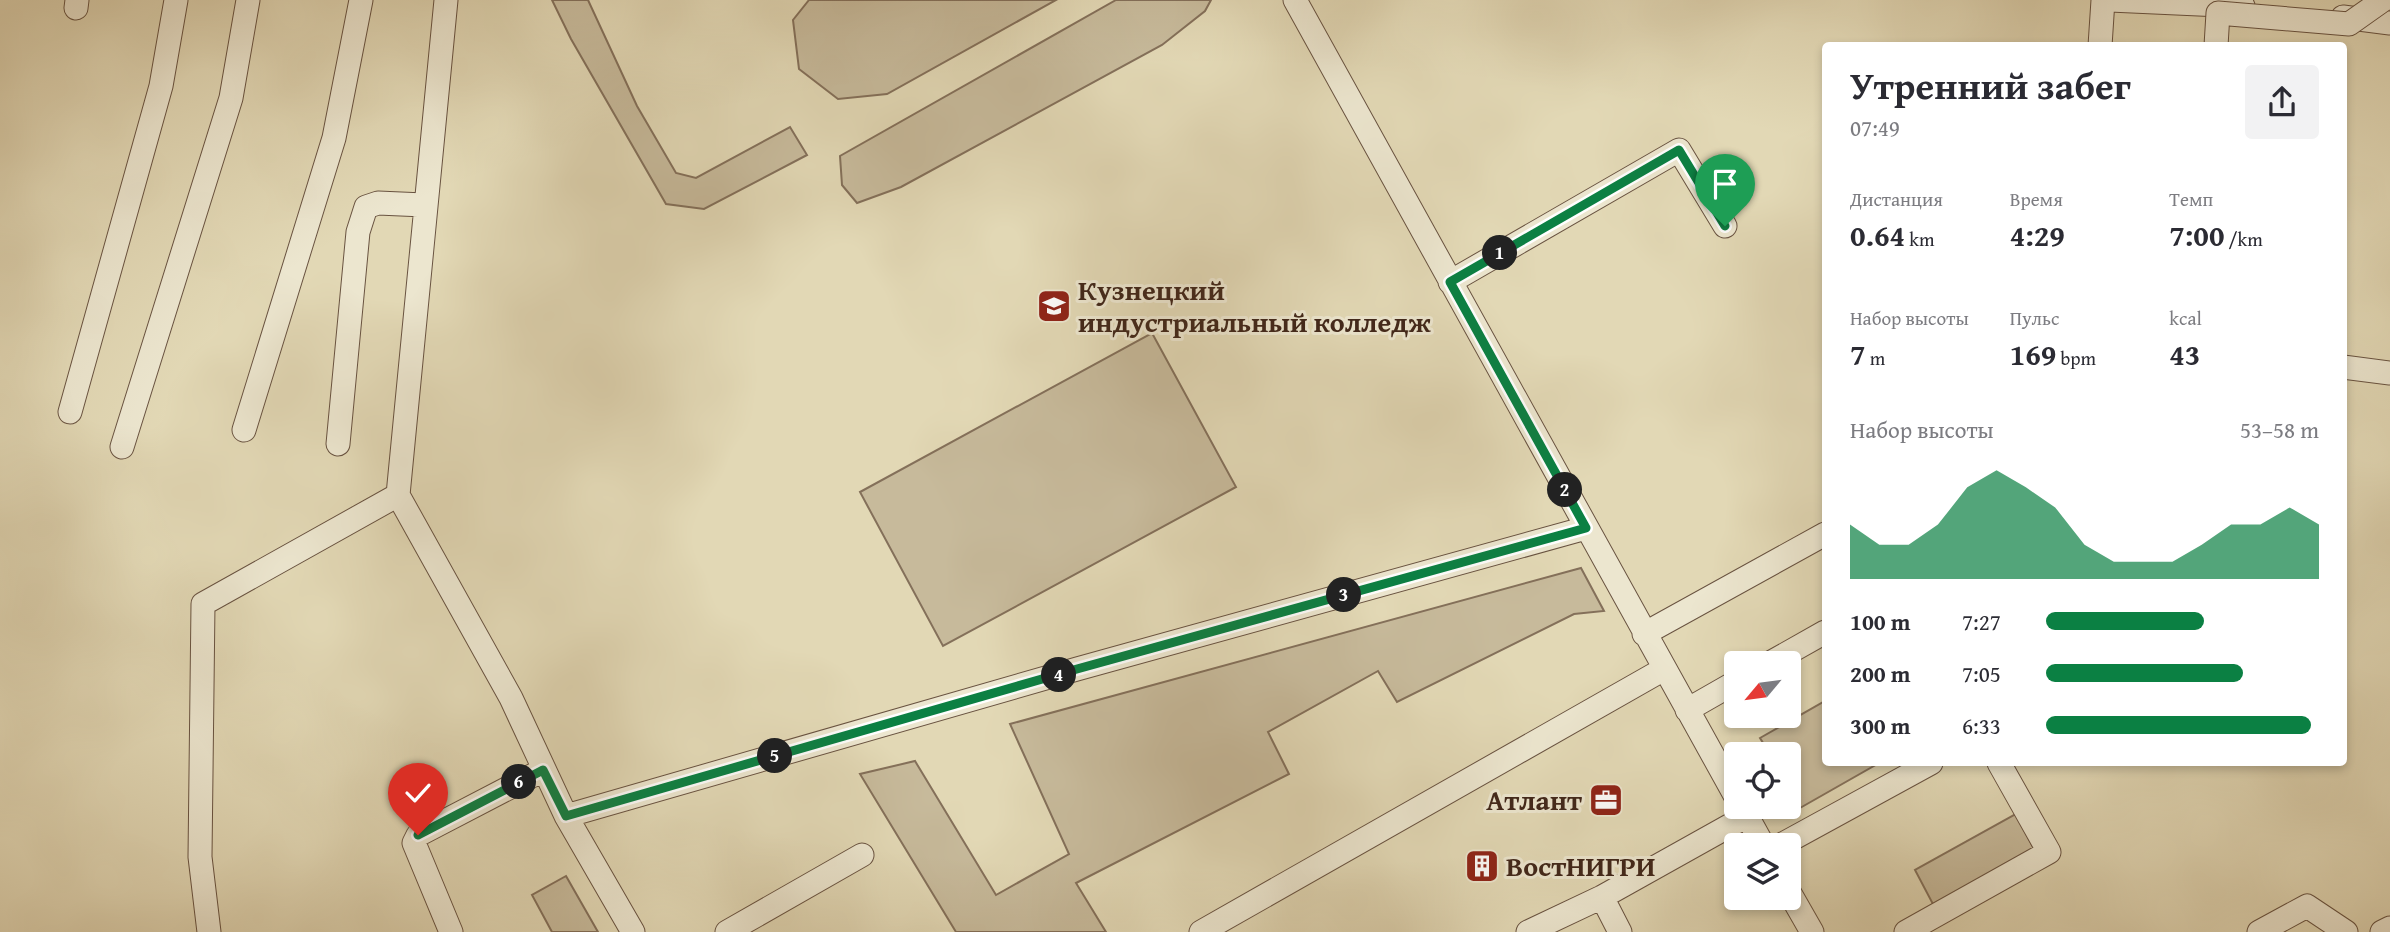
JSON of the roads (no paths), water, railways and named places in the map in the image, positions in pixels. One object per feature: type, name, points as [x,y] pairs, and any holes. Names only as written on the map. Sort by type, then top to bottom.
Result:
[{"type":"street","points":[[70,412],[161,86],[176,0]]},
{"type":"street","points":[[122,447],[231,98],[248,0]]},
{"type":"street","points":[[244,430],[334,138],[362,0]]},
{"type":"street","points":[[446,0],[424,205],[398,495],[511,698],[566,816],[633,932]]},
{"type":"street","points":[[1295,0],[1724,776]]},
{"type":"street","points":[[2100,42],[2103,0]]},
{"type":"street","points":[[2110,0],[2229,5],[2390,23]]},
{"type":"street","points":[[2216,42],[2218,13],[2349,24],[2383,0]]},
{"type":"street","points":[[1450,282],[1679,150],[1725,226]]},
{"type":"street","points":[[338,444],[358,232],[366,207],[378,203],[424,205]]},
{"type":"street","points":[[2347,368],[2390,373]]},
{"type":"street","points":[[209,932],[200,857],[203,604],[398,495]]},
{"type":"street","points":[[566,816],[1077,669],[1586,528]]},
{"type":"street","points":[[1644,634],[1822,536]]},
{"type":"street","points":[[1791,651],[1822,634]]},
{"type":"street","points":[[1202,932],[1664,669]]},
{"type":"street","points":[[1687,710],[1724,689]]},
{"type":"street","points":[[1801,834],[1926,766]]},
{"type":"street","points":[[1906,932],[2049,852],[2001,766]]},
{"type":"street","points":[[451,932],[414,843],[418,835],[543,770]]},
{"type":"street","points":[[1528,932],[1602,897],[1724,817]]},
{"type":"street","points":[[727,932],[862,855]]},
{"type":"street","points":[[1602,897],[1620,932]]},
{"type":"street","points":[[2259,932],[2307,906],[2346,932]]},
{"type":"street","points":[[1799,910],[1812,932]]},
{"type":"street","points":[[2382,932],[2390,928]]},
{"type":"place","name":"Кузнецкий индустриальный колледж","points":[[1054,306]]},
{"type":"place","name":"Атлант","points":[[1606,800]]},
{"type":"place","name":"ВостНИГРИ","points":[[1482,866]]}]
